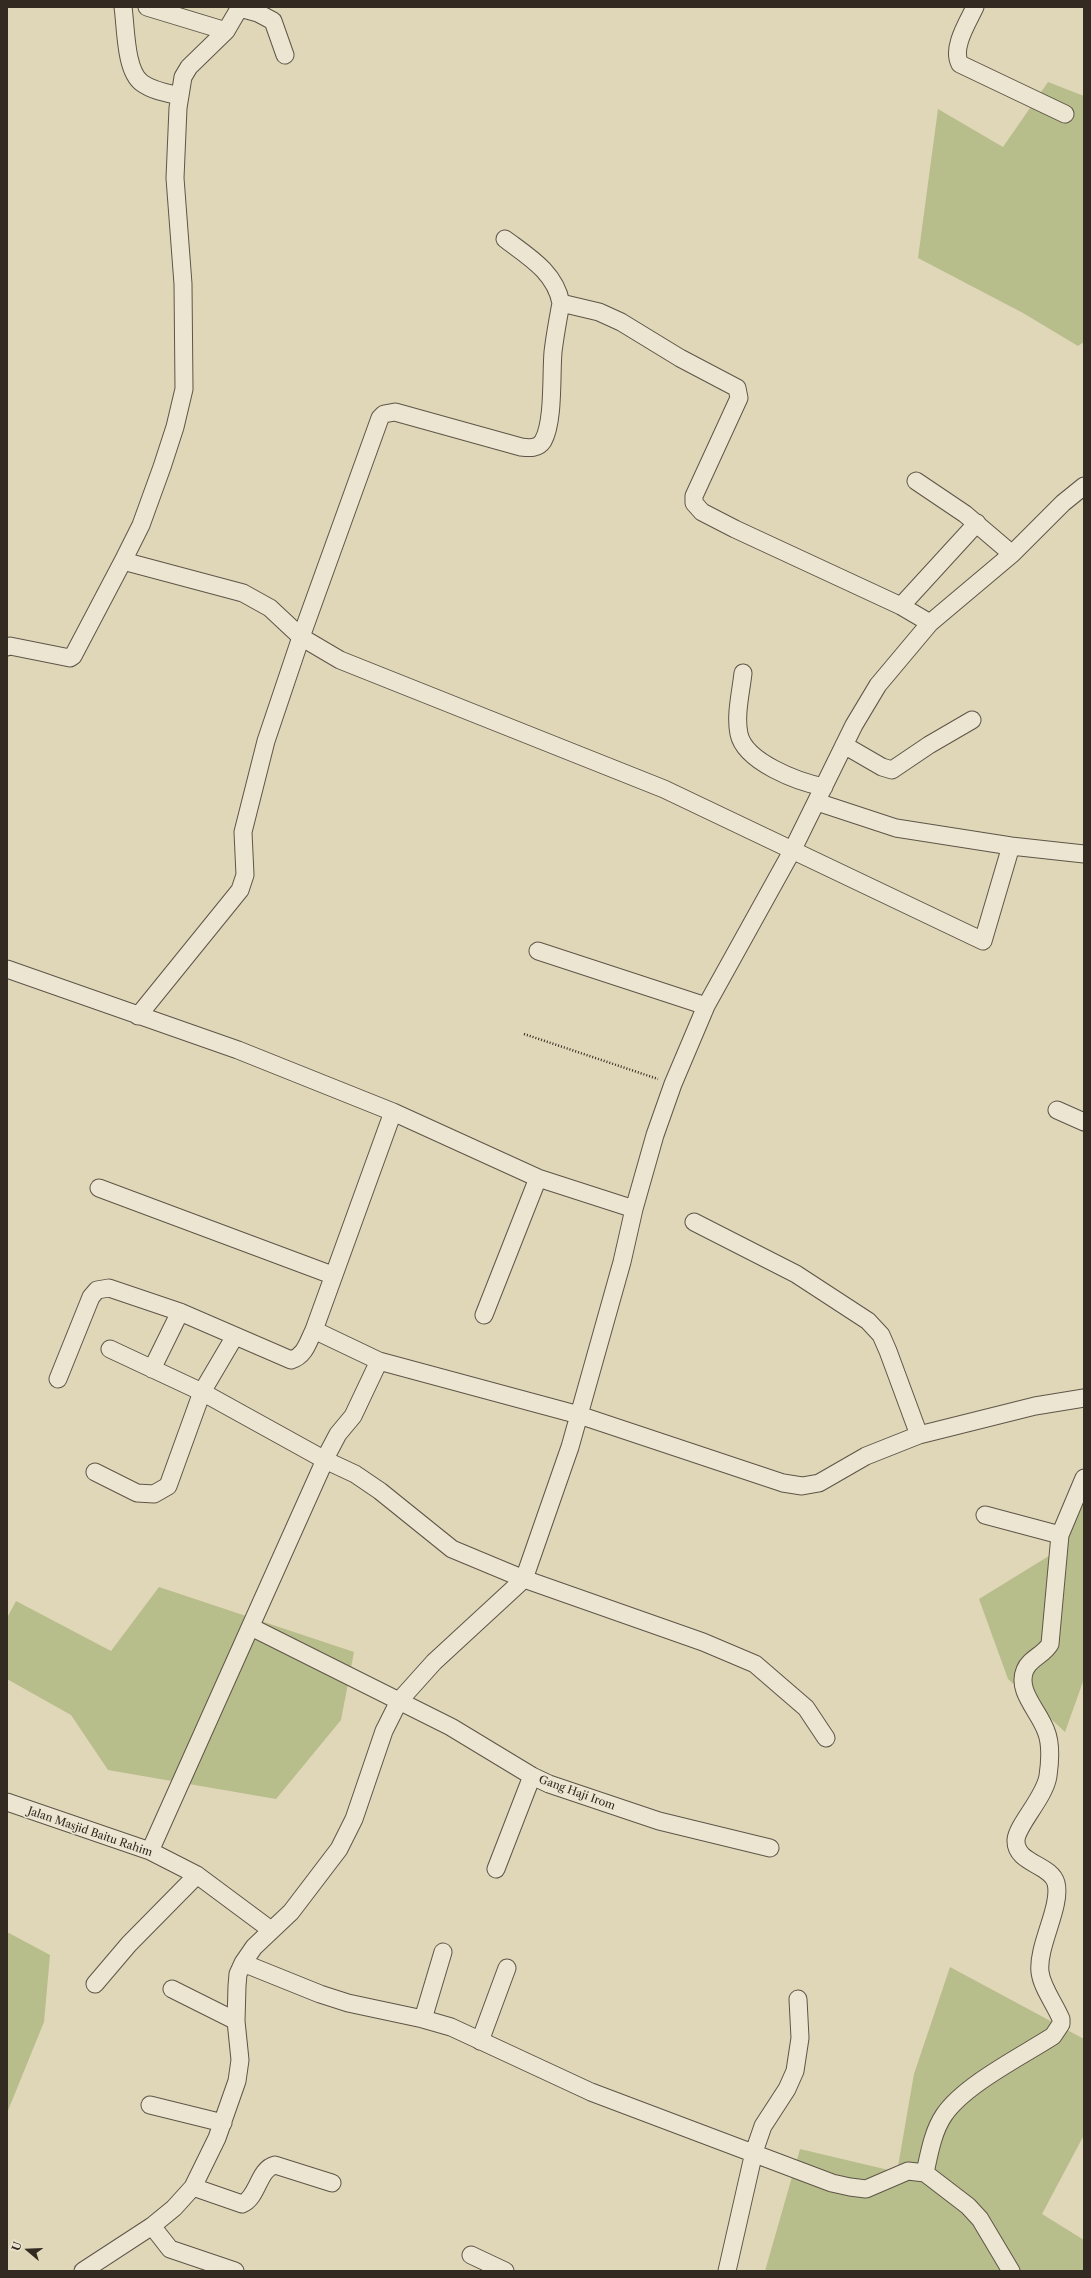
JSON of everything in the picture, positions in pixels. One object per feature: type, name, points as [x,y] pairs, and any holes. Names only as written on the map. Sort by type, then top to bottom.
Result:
[{"type":"street","points":[[123,7],[129,59],[134,75],[141,83],[153,89],[180,96]]},
{"type":"street","points":[[147,7],[226,31]]},
{"type":"street","points":[[7,647],[10,646],[70,658],[73,656],[141,525],[175,427],[184,389],[183,284],[175,178],[180,96],[184,77],[189,67],[226,31],[240,7],[258,13],[273,21],[285,55]]},
{"type":"street","points":[[975,7],[958,48],[956,58],[960,64],[1065,114]]},
{"type":"street","points":[[138,1016],[240,890],[243,884],[245,875],[243,832],[266,741],[301,637],[380,418],[384,414],[395,412],[521,447],[538,446],[545,435],[550,410],[553,352],[561,303],[552,279],[544,268],[505,239]]},
{"type":"street","points":[[561,303],[599,312],[621,322],[680,358],[731,383],[738,388],[739,398],[694,496],[694,504],[702,512],[735,529],[901,606],[930,622]]},
{"type":"street","points":[[916,481],[946,500],[977,523],[1012,554]]},
{"type":"street","points":[[83,2271],[152,2226],[174,2208],[193,2187],[223,2123],[236,2087],[239,2068],[236,2020],[237,1980],[243,1963],[254,1948],[291,1912],[339,1849],[354,1820],[384,1731],[399,1701],[434,1662],[524,1579],[570,1448],[622,1262],[634,1209],[655,1135],[674,1084],[706,1006],[792,851],[854,725],[878,685],[930,622],[1012,554],[1063,503],[1084,486]]},
{"type":"street","points":[[901,606],[977,523]]},
{"type":"street","points":[[123,561],[243,593],[270,608],[301,637],[340,660],[664,790],[983,941],[1011,846]]},
{"type":"street","points":[[743,673],[738,725],[739,735],[747,751],[796,779],[820,795],[896,828],[1011,846],[1084,854]]},
{"type":"street","points":[[844,745],[882,767],[892,770],[929,745],[972,720]]},
{"type":"street","points":[[538,951],[706,1006]]},
{"type":"street","points":[[7,969],[238,1050],[393,1112],[538,1178],[634,1209]]},
{"type":"street","points":[[1057,1110],[1084,1122]]},
{"type":"street","points":[[58,1378],[91,1297],[97,1290],[109,1288],[180,1312],[291,1360],[298,1358],[304,1351],[314,1330],[332,1276],[372,1173],[393,1112]]},
{"type":"street","points":[[484,1315],[538,1178]]},
{"type":"street","points":[[98,1188],[332,1276]]},
{"type":"street","points":[[694,1222],[796,1274],[868,1321],[881,1335],[919,1435]]},
{"type":"street","points":[[152,1368],[180,1312]]},
{"type":"street","points":[[314,1330],[379,1361],[579,1415],[784,1483],[802,1486],[819,1483],[866,1456],[919,1435],[1035,1406],[1084,1398]]},
{"type":"street","points":[[95,1472],[137,1493],[154,1494],[168,1486],[202,1392],[235,1336]]},
{"type":"street","points":[[110,1349],[202,1392],[325,1460],[355,1474],[380,1491],[452,1549],[524,1579],[703,1642],[755,1664],[806,1708],[826,1738]]},
{"type":"street","points":[[150,1851],[325,1460],[338,1434],[353,1416],[379,1361]]},
{"type":"street","points":[[925,2173],[931,2144],[944,2115],[967,2090],[1053,2036],[1061,2024],[1061,2019],[1040,1972],[1056,1898],[1056,1882],[1052,1876],[1024,1857],[1018,1850],[1016,1841],[1019,1831],[1032,1812],[1048,1778],[1049,1751],[1046,1731],[1024,1689],[1022,1680],[1027,1666],[1050,1644],[1060,1535],[1084,1478]]},
{"type":"street","points":[[985,1515],[1060,1535]]},
{"type":"street","name":"Gang Haji Irom","points":[[251,1627],[450,1727],[532,1776],[576,1794],[659,1822],[770,1848]]},
{"type":"street","points":[[496,1869],[532,1776]]},
{"type":"street","name":"Jalan Masjid Baitu Rahim","points":[[7,1802],[150,1851],[196,1875],[271,1930]]},
{"type":"street","points":[[95,1984],[129,1944],[196,1875]]},
{"type":"street","points":[[423,2018],[443,1952]]},
{"type":"street","points":[[243,1963],[320,1994],[348,2003],[423,2018],[451,2027],[591,2092],[850,2188],[866,2189],[908,2171],[925,2173],[968,2206],[980,2219],[1011,2271]]},
{"type":"street","points":[[480,2041],[507,1968]]},
{"type":"street","points":[[172,1989],[236,2020]]},
{"type":"street","points":[[727,2271],[754,2152],[763,2126],[788,2089],[795,2071],[800,2038],[798,1998]]},
{"type":"street","points":[[150,2105],[223,2123]]},
{"type":"street","points":[[193,2187],[242,2204],[250,2198],[267,2169],[275,2165],[332,2183]]},
{"type":"street","points":[[152,2226],[170,2249],[218,2268],[235,2271]]},
{"type":"street","points":[[472,2255],[505,2271]]},
{"type":"path","points":[[524,1034],[674,1084]]},
{"type":"green space","points":[[1048,82],[1084,96],[1084,342],[1078,346],[1023,313],[918,258],[938,109],[1003,147]]},
{"type":"green space","points":[[1084,1487],[1084,1679],[1065,1732],[1008,1679],[979,1599],[1057,1551]]},
{"type":"green space","points":[[159,1587],[354,1652],[341,1720],[276,1799],[108,1770],[71,1715],[7,1679],[7,1618],[16,1601],[111,1651]]},
{"type":"green space","points":[[7,1932],[50,1955],[44,2022],[7,2113]]},
{"type":"green space","points":[[950,1967],[1084,2039],[1084,2135],[1042,2214],[1084,2240],[1084,2271],[765,2271],[800,2149],[897,2172],[914,2074]]}]
